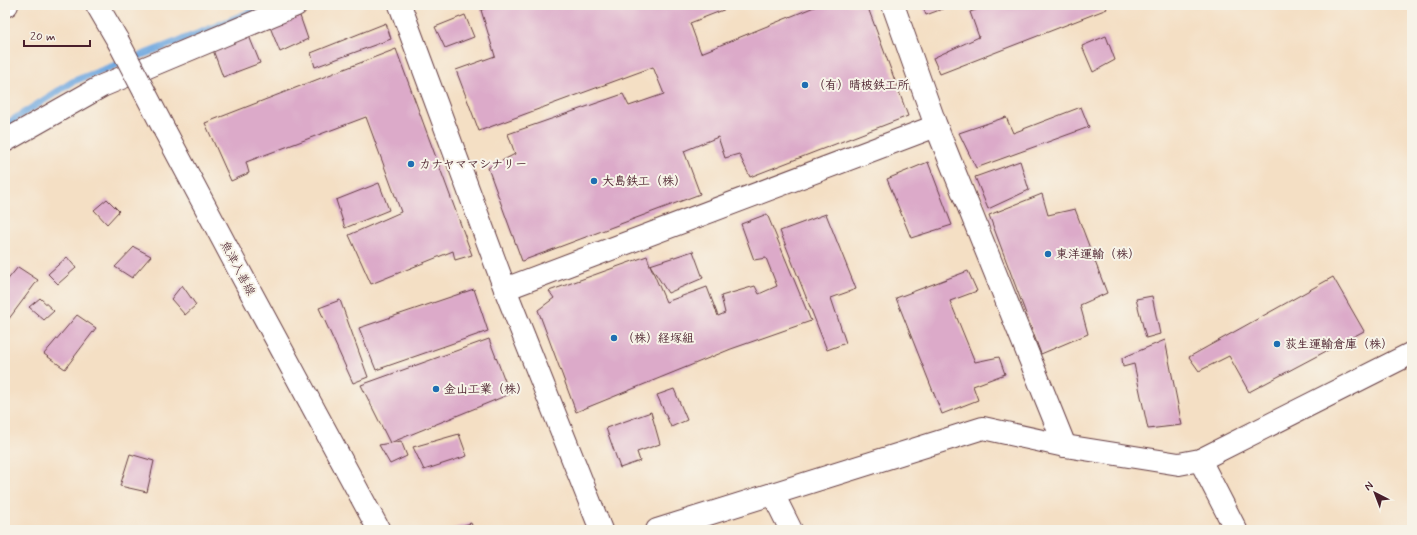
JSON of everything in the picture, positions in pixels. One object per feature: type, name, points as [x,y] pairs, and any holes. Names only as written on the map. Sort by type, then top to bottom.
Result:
[{"type":"street","name":"魚津入善線","points":[[97,5],[118,41],[241,274],[379,530]]},
{"type":"street","points":[[5,141],[102,86],[296,5]]},
{"type":"street","points":[[400,5],[505,289],[601,530]]},
{"type":"street","points":[[893,5],[936,126],[1065,446]]},
{"type":"street","points":[[505,289],[936,126]]},
{"type":"street","points":[[657,530],[983,428],[1065,446],[1179,464],[1200,460],[1412,353]]},
{"type":"street","points":[[1200,460],[1236,530]]},
{"type":"street","points":[[773,494],[791,530]]},
{"type":"building","points":[[494,5],[736,5],[690,23],[701,53],[819,5],[867,5],[908,116],[750,177],[739,154],[725,158],[718,137],[684,151],[700,194],[522,261],[488,168],[515,154],[508,134],[623,94],[629,106],[664,94],[653,67],[479,131],[456,70],[495,56],[481,10]]},
{"type":"building","points":[[922,5],[953,5],[926,15]]},
{"type":"building","points":[[989,5],[1105,5],[1107,9],[940,74],[933,58],[979,37],[970,12]]},
{"type":"building","points":[[465,15],[474,37],[445,48],[435,27]]},
{"type":"building","points":[[300,16],[308,39],[280,52],[270,27]]},
{"type":"building","points":[[386,23],[391,39],[315,67],[311,53]]},
{"type":"building","points":[[249,36],[260,63],[223,77],[213,50]]},
{"type":"building","points":[[1106,36],[1115,60],[1093,72],[1082,46]]},
{"type":"building","points":[[396,49],[472,255],[455,260],[453,251],[371,284],[349,235],[401,212],[366,117],[246,162],[249,173],[231,181],[205,123]]},
{"type":"building","points":[[1081,107],[1089,127],[976,168],[959,133],[1006,117],[1013,133]]},
{"type":"building","points":[[1020,161],[1029,190],[988,209],[975,177]]},
{"type":"building","points":[[928,162],[952,225],[911,238],[887,179]]},
{"type":"building","points":[[379,183],[389,210],[345,228],[336,200]]},
{"type":"building","name":"東洋運輸（株）","points":[[1042,194],[1048,215],[1075,209],[1107,293],[1080,305],[1088,334],[1041,354],[989,215]]},
{"type":"building","points":[[107,199],[119,211],[107,224],[94,210]]},
{"type":"building","name":"（株）経塚組","points":[[767,214],[811,321],[731,349],[576,412],[538,310],[554,298],[549,291],[647,256],[666,302],[707,287],[718,316],[725,313],[721,296],[755,286],[759,294],[777,286],[766,258],[754,260],[741,224]]},
{"type":"building","points":[[826,214],[856,289],[831,298],[846,343],[827,350],[780,231]]},
{"type":"building","points":[[134,247],[151,256],[132,278],[115,267]]},
{"type":"building","points":[[693,251],[703,278],[668,293],[650,265]]},
{"type":"building","points":[[67,257],[76,268],[58,284],[48,274]]},
{"type":"building","points":[[18,267],[38,280],[8,320],[5,317],[5,283]]},
{"type":"building","points":[[968,271],[977,291],[950,301],[975,362],[999,357],[1005,374],[973,386],[978,400],[942,414],[896,298]]},
{"type":"building","name":"荻生運輸倉庫（株）","points":[[1333,277],[1364,331],[1249,392],[1229,356],[1199,371],[1189,357]]},
{"type":"building","points":[[182,285],[196,305],[185,315],[171,299]]},
{"type":"building","points":[[474,289],[488,331],[376,370],[359,328]]},
{"type":"building","points":[[1152,296],[1160,334],[1146,338],[1136,299]]},
{"type":"building","points":[[40,298],[54,311],[44,320],[29,307]]},
{"type":"building","points":[[340,300],[368,377],[353,383],[319,308]]},
{"type":"building","points":[[77,315],[96,328],[65,369],[44,354]]},
{"type":"building","name":"金山工業（株）","points":[[489,339],[510,394],[390,443],[361,385]]},
{"type":"building","points":[[1165,340],[1182,425],[1148,429],[1134,364],[1123,367],[1122,358]]},
{"type":"building","points":[[674,389],[687,420],[671,427],[657,395]]},
{"type":"building","points":[[651,412],[660,444],[637,452],[640,461],[620,468],[606,428]]},
{"type":"building","points":[[459,434],[467,456],[424,470],[413,447]]},
{"type":"building","points":[[401,441],[407,456],[390,464],[379,445]]},
{"type":"building","points":[[130,454],[154,461],[147,492],[120,486]]},
{"type":"building","points":[[471,523],[474,530],[448,530]]},
{"type":"waterway","points":[[5,125],[74,81],[202,32],[267,5]]},
{"type":"place","name":"（有）晴柀鉄工所","points":[[805,85]]},
{"type":"place","name":"カナヤママシナリー","points":[[411,164]]},
{"type":"place","name":"大島鉄工（株）","points":[[594,181]]},
{"type":"place","name":"東洋運輸（株）","points":[[1048,254]]},
{"type":"place","name":"（株）経塚組","points":[[614,338]]},
{"type":"place","name":"荻生運輸倉庫（株）","points":[[1277,344]]},
{"type":"place","name":"金山工業（株）","points":[[436,389]]}]
